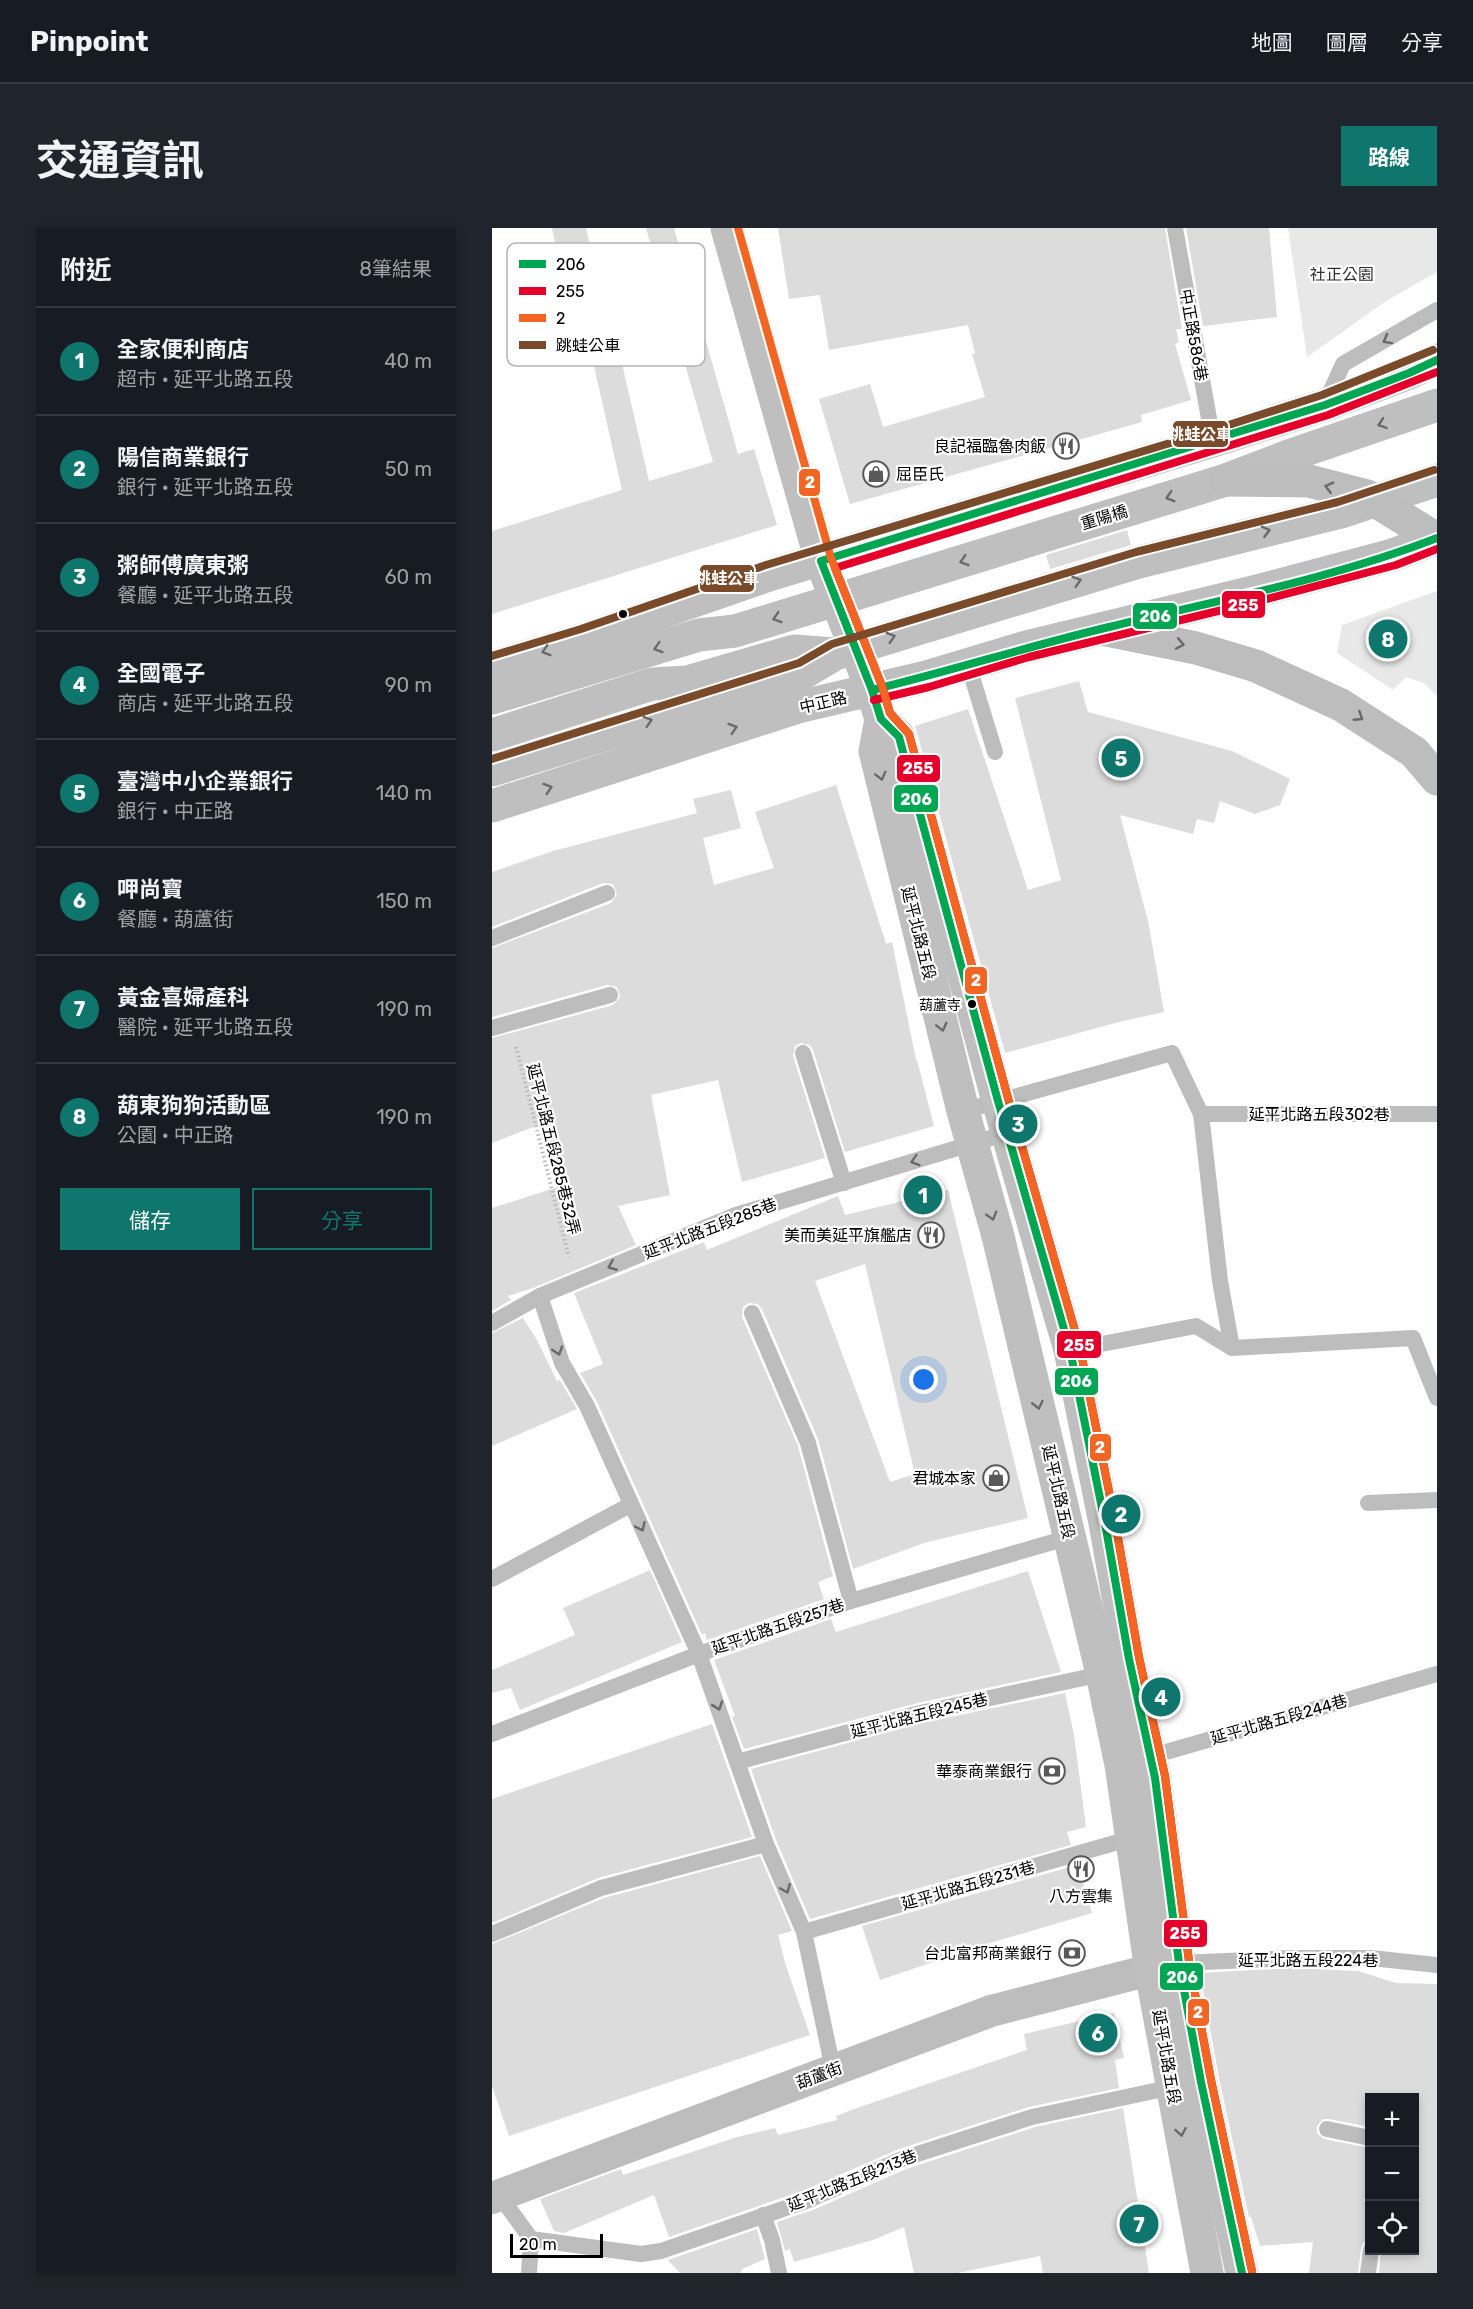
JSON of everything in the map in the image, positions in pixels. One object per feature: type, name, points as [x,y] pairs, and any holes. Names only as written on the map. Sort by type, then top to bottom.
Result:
[{"type":"main road","points":[[1226,480],[1309,482],[1367,496],[1437,539]]},
{"type":"main road","points":[[1102,629],[1196,648],[1256,666],[1341,705],[1414,752],[1437,779]]},
{"type":"street","name":"延平北路五段","points":[[726,228],[821,561],[877,705],[899,737],[998,1101],[1070,1350],[1105,1523],[1129,1659],[1135,1760],[1165,1967],[1173,2087],[1207,2273]]},
{"type":"street","points":[[492,667],[584,639],[769,575],[821,561],[1325,405],[1423,367]]},
{"type":"street","name":"重陽橋","points":[[492,698],[699,635],[735,631],[1226,480],[1437,405]]},
{"type":"street","points":[[492,770],[803,673],[835,654],[1139,562],[1341,512],[1437,480]]},
{"type":"street","points":[[981,511],[1026,647]]},
{"type":"street","name":"中正路","points":[[492,806],[798,707],[877,705],[926,677],[968,664],[1026,647],[1393,555],[1437,539]]},
{"type":"street","points":[[652,684],[698,652],[735,631]]},
{"type":"street","points":[[584,639],[622,764]]},
{"type":"street","points":[[492,735],[652,684],[687,682],[794,651],[835,654]]},
{"type":"street","name":"延平北路五段","points":[[877,705],[875,751],[971,1144],[998,1236],[1102,1674],[1135,1760],[1132,1838],[1165,1967]]},
{"type":"street","points":[[1165,1967],[1201,2082],[1242,2273]]},
{"type":"street","name":"葫蘆街","points":[[494,2192],[991,2011],[1165,1967]]},
{"type":"lane","name":"中正路586巷","points":[[1175,228],[1213,441]]},
{"type":"lane","points":[[1325,405],[1343,364],[1437,310]]},
{"type":"lane","points":[[968,664],[995,752]]},
{"type":"lane","points":[[492,938],[608,893]]},
{"type":"lane","points":[[492,1028],[610,995]]},
{"type":"lane","points":[[803,1053],[844,1183]]},
{"type":"lane","points":[[963,1111],[1172,1053],[1201,1114],[1220,1281],[1232,1348]]},
{"type":"lane","name":"延平北路五段302巷","points":[[1201,1114],[1437,1114]]},
{"type":"lane","name":"延平北路五段285巷","points":[[492,1323],[540,1296],[736,1215],[1007,1133]]},
{"type":"lane","points":[[540,1296],[562,1363],[587,1406],[699,1654],[766,1844],[804,1932],[833,2069]]},
{"type":"lane","points":[[752,1313],[808,1443],[851,1601]]},
{"type":"lane","points":[[1070,1350],[1196,1326],[1232,1348],[1413,1338],[1437,1398]]},
{"type":"lane","points":[[1368,1503],[1437,1500]]},
{"type":"lane","points":[[492,1580],[630,1505]]},
{"type":"lane","name":"延平北路五段257巷","points":[[492,1734],[699,1654],[851,1601],[1070,1537]]},
{"type":"lane","name":"延平北路五段245巷","points":[[737,1762],[920,1713],[1102,1674]]},
{"type":"lane","name":"延平北路五段244巷","points":[[1135,1760],[1437,1674]]},
{"type":"lane","name":"延平北路五段231巷","points":[[804,1932],[1132,1838]]},
{"type":"lane","points":[[492,1934],[601,1888],[766,1844]]},
{"type":"lane","name":"延平北路五段224巷","points":[[1165,1967],[1292,1958],[1371,1958],[1437,1965]]},
{"type":"lane","name":"延平北路五段213巷","points":[[531,2240],[641,2254],[661,2251],[809,2200],[902,2159],[1032,2117],[1173,2087]]},
{"type":"lane","points":[[1327,2129],[1365,2137]]},
{"type":"lane","points":[[494,2192],[531,2240],[529,2273]]},
{"type":"lane","points":[[763,2215],[772,2240],[779,2273]]},
{"type":"lane","points":[[1368,2273],[1370,2255]]},
{"type":"path","name":"延平北路五段285巷32弄","points":[[510,1023],[575,1281]]},
{"type":"green space","name":"社正公園","points":[[1288,228],[1437,228],[1437,272],[1386,301],[1307,357]]},
{"type":"green space","points":[[1437,591],[1437,696],[1424,683],[1406,677],[1393,690],[1337,653],[1342,625]]},
{"type":"building","points":[[552,228],[586,228],[589,243],[555,243]]},
{"type":"building","points":[[646,228],[674,228],[678,243],[650,243]]},
{"type":"building","points":[[778,228],[1165,228],[1182,329],[1176,329],[1179,342],[1175,344],[1191,400],[1141,415],[1142,422],[850,504],[819,399],[870,384],[883,427],[985,397],[972,354],[975,353],[968,325],[829,350],[820,295],[789,299]]},
{"type":"building","points":[[1186,228],[1269,228],[1277,317],[1203,326]]},
{"type":"building","points":[[705,337],[738,454],[754,449],[777,525],[492,614],[492,531],[622,490],[594,366],[623,366],[649,481],[713,462],[686,366],[705,366]]},
{"type":"building","points":[[1127,530],[1131,545],[1050,569],[1046,555]]},
{"type":"building","points":[[1079,681],[1088,712],[1232,751],[1290,779],[1280,805],[1255,814],[1220,801],[1214,823],[1197,819],[1193,834],[1120,815],[1148,921],[1164,1012],[1005,1053],[915,726],[968,709],[1028,890],[1061,880],[1015,698]]},
{"type":"building","points":[[836,785],[886,944],[892,942],[916,1060],[934,1126],[845,1152],[813,1050],[810,1045],[800,1043],[795,1046],[793,1056],[825,1158],[742,1182],[718,1080],[651,1095],[670,1195],[618,1206],[636,1245],[533,1288],[508,1296],[511,1300],[492,1311],[492,1208],[564,1185],[546,1122],[492,1143],[492,1038],[613,1005],[620,997],[617,987],[607,985],[492,1017],[492,948],[611,903],[617,894],[613,884],[603,883],[492,927],[492,872],[553,851],[697,813],[693,799],[731,790],[741,828],[703,838],[714,885],[774,868],[755,812]]},
{"type":"building","points":[[948,1190],[1028,1518],[924,1543],[853,1569],[818,1439],[762,1309],[758,1304],[748,1303],[743,1307],[742,1317],[798,1446],[833,1576],[818,1582],[824,1599],[707,1640],[705,1633],[702,1635],[597,1402],[580,1373],[603,1364],[574,1293],[704,1242],[707,1250],[838,1196],[845,1215]],"holes":[[[865,1264],[915,1474],[890,1482],[815,1281]]]},
{"type":"building","points":[[523,1318],[537,1340],[557,1381],[560,1380],[577,1409],[492,1446],[492,1333]]},
{"type":"building","points":[[650,1570],[682,1642],[520,1710],[511,1688],[492,1693],[492,1670],[575,1635],[563,1608]]},
{"type":"building","points":[[1028,1571],[1061,1672],[918,1703],[744,1749],[732,1717],[735,1716],[714,1660],[831,1619],[836,1632]]},
{"type":"building","points":[[1065,1693],[1074,1735],[1086,1827],[1067,1832],[1071,1845],[810,1919],[776,1840],[751,1769],[922,1723]]},
{"type":"building","points":[[712,1724],[752,1837],[598,1878],[492,1923],[492,1799]]},
{"type":"building","points":[[760,1856],[792,1931],[778,1935],[785,1963],[810,2035],[509,2136],[492,2086],[492,1944],[604,1898]]},
{"type":"building","points":[[1077,1865],[1092,1913],[980,1946],[880,1980],[862,1926]]},
{"type":"building","points":[[1292,1968],[1358,1971],[1396,1983],[1437,1984],[1437,2273],[1379,2273],[1381,2255],[1419,2255],[1419,2093],[1365,2093],[1365,2126],[1329,2119],[1323,2119],[1317,2126],[1317,2133],[1324,2139],[1365,2147],[1365,2242],[1361,2248],[1358,2273],[1309,2273],[1313,2242],[1260,2246],[1251,2217],[1249,2217],[1219,2078],[1200,1973]]},
{"type":"building","points":[[1114,2013],[1124,2058],[1115,2060],[1119,2088],[1029,2107],[899,2149],[805,2190],[669,2237],[654,2195],[564,2233],[554,2231],[540,2199],[621,2169],[623,2175],[737,2137],[775,2128],[778,2135],[837,2120],[836,2116],[854,2109],[1027,2050],[1024,2034]]},
{"type":"building","points":[[1123,2108],[1149,2273],[1043,2273],[1040,2256],[958,2273],[914,2273],[904,2227],[873,2240],[794,2262],[790,2249],[785,2251],[777,2222],[813,2210],[906,2169],[1035,2127]]},
{"type":"building","points":[[757,2229],[765,2259],[742,2269],[741,2273],[680,2273],[668,2260]]},
{"type":"transit line","name":"2","points":[[738,228],[831,558],[882,686],[890,713],[909,734],[1008,1098],[1080,1348],[1115,1521],[1139,1657],[1165,1776],[1189,1961],[1211,2080],[1252,2271]]},
{"type":"transit line","name":"跳蛙公車","points":[[492,656],[581,629],[766,565],[1322,395],[1433,350]]},
{"type":"transit line","name":"206","points":[[1242,2273],[1201,2082],[1179,1963],[1155,1778],[1129,1659],[1105,1523],[1070,1350],[998,1101],[899,737],[881,719],[872,690],[821,561],[1325,405],[1437,360]]},
{"type":"transit line","name":"255","points":[[1252,2271],[1211,2080],[1189,1961],[1165,1776],[1139,1657],[1115,1521],[1080,1348],[1008,1098],[909,734],[890,713],[882,686],[835,568],[1328,415],[1437,372]]},
{"type":"transit line","name":"跳蛙公車","points":[[492,759],[799,663],[832,644],[1136,552],[1338,502],[1434,470]]},
{"type":"transit line","name":"206","points":[[872,690],[1079,634],[1316,577],[1437,538]]},
{"type":"transit line","name":"255","points":[[874,700],[929,687],[1029,657],[1396,565],[1437,549]]},
{"type":"place","name":"良記福臨魯肉飯","points":[[1066,446]]},
{"type":"place","name":"屈臣氏","points":[[876,474]]},
{"type":"place","name":"葫東狗狗活動區","points":[[1388,639]]},
{"type":"place","name":"臺灣中小企業銀行","points":[[1121,758]]},
{"type":"place","name":"葫蘆寺","points":[[972,1004]]},
{"type":"place","name":"粥師傅廣東粥","points":[[1018,1124]]},
{"type":"place","name":"全家便利商店","points":[[923,1195]]},
{"type":"place","name":"美而美延平旗艦店","points":[[931,1235]]},
{"type":"place","name":"君城本家","points":[[996,1478]]},
{"type":"place","name":"陽信商業銀行","points":[[1121,1514]]},
{"type":"place","name":"全國電子","points":[[1161,1697]]},
{"type":"place","name":"華泰商業銀行","points":[[1052,1771]]},
{"type":"place","name":"八方雲集","points":[[1081,1869]]},
{"type":"place","name":"台北富邦商業銀行","points":[[1072,1953]]},
{"type":"place","name":"呷尚寶","points":[[1098,2033]]},
{"type":"place","name":"黃金喜婦產科","points":[[1139,2224]]}]
